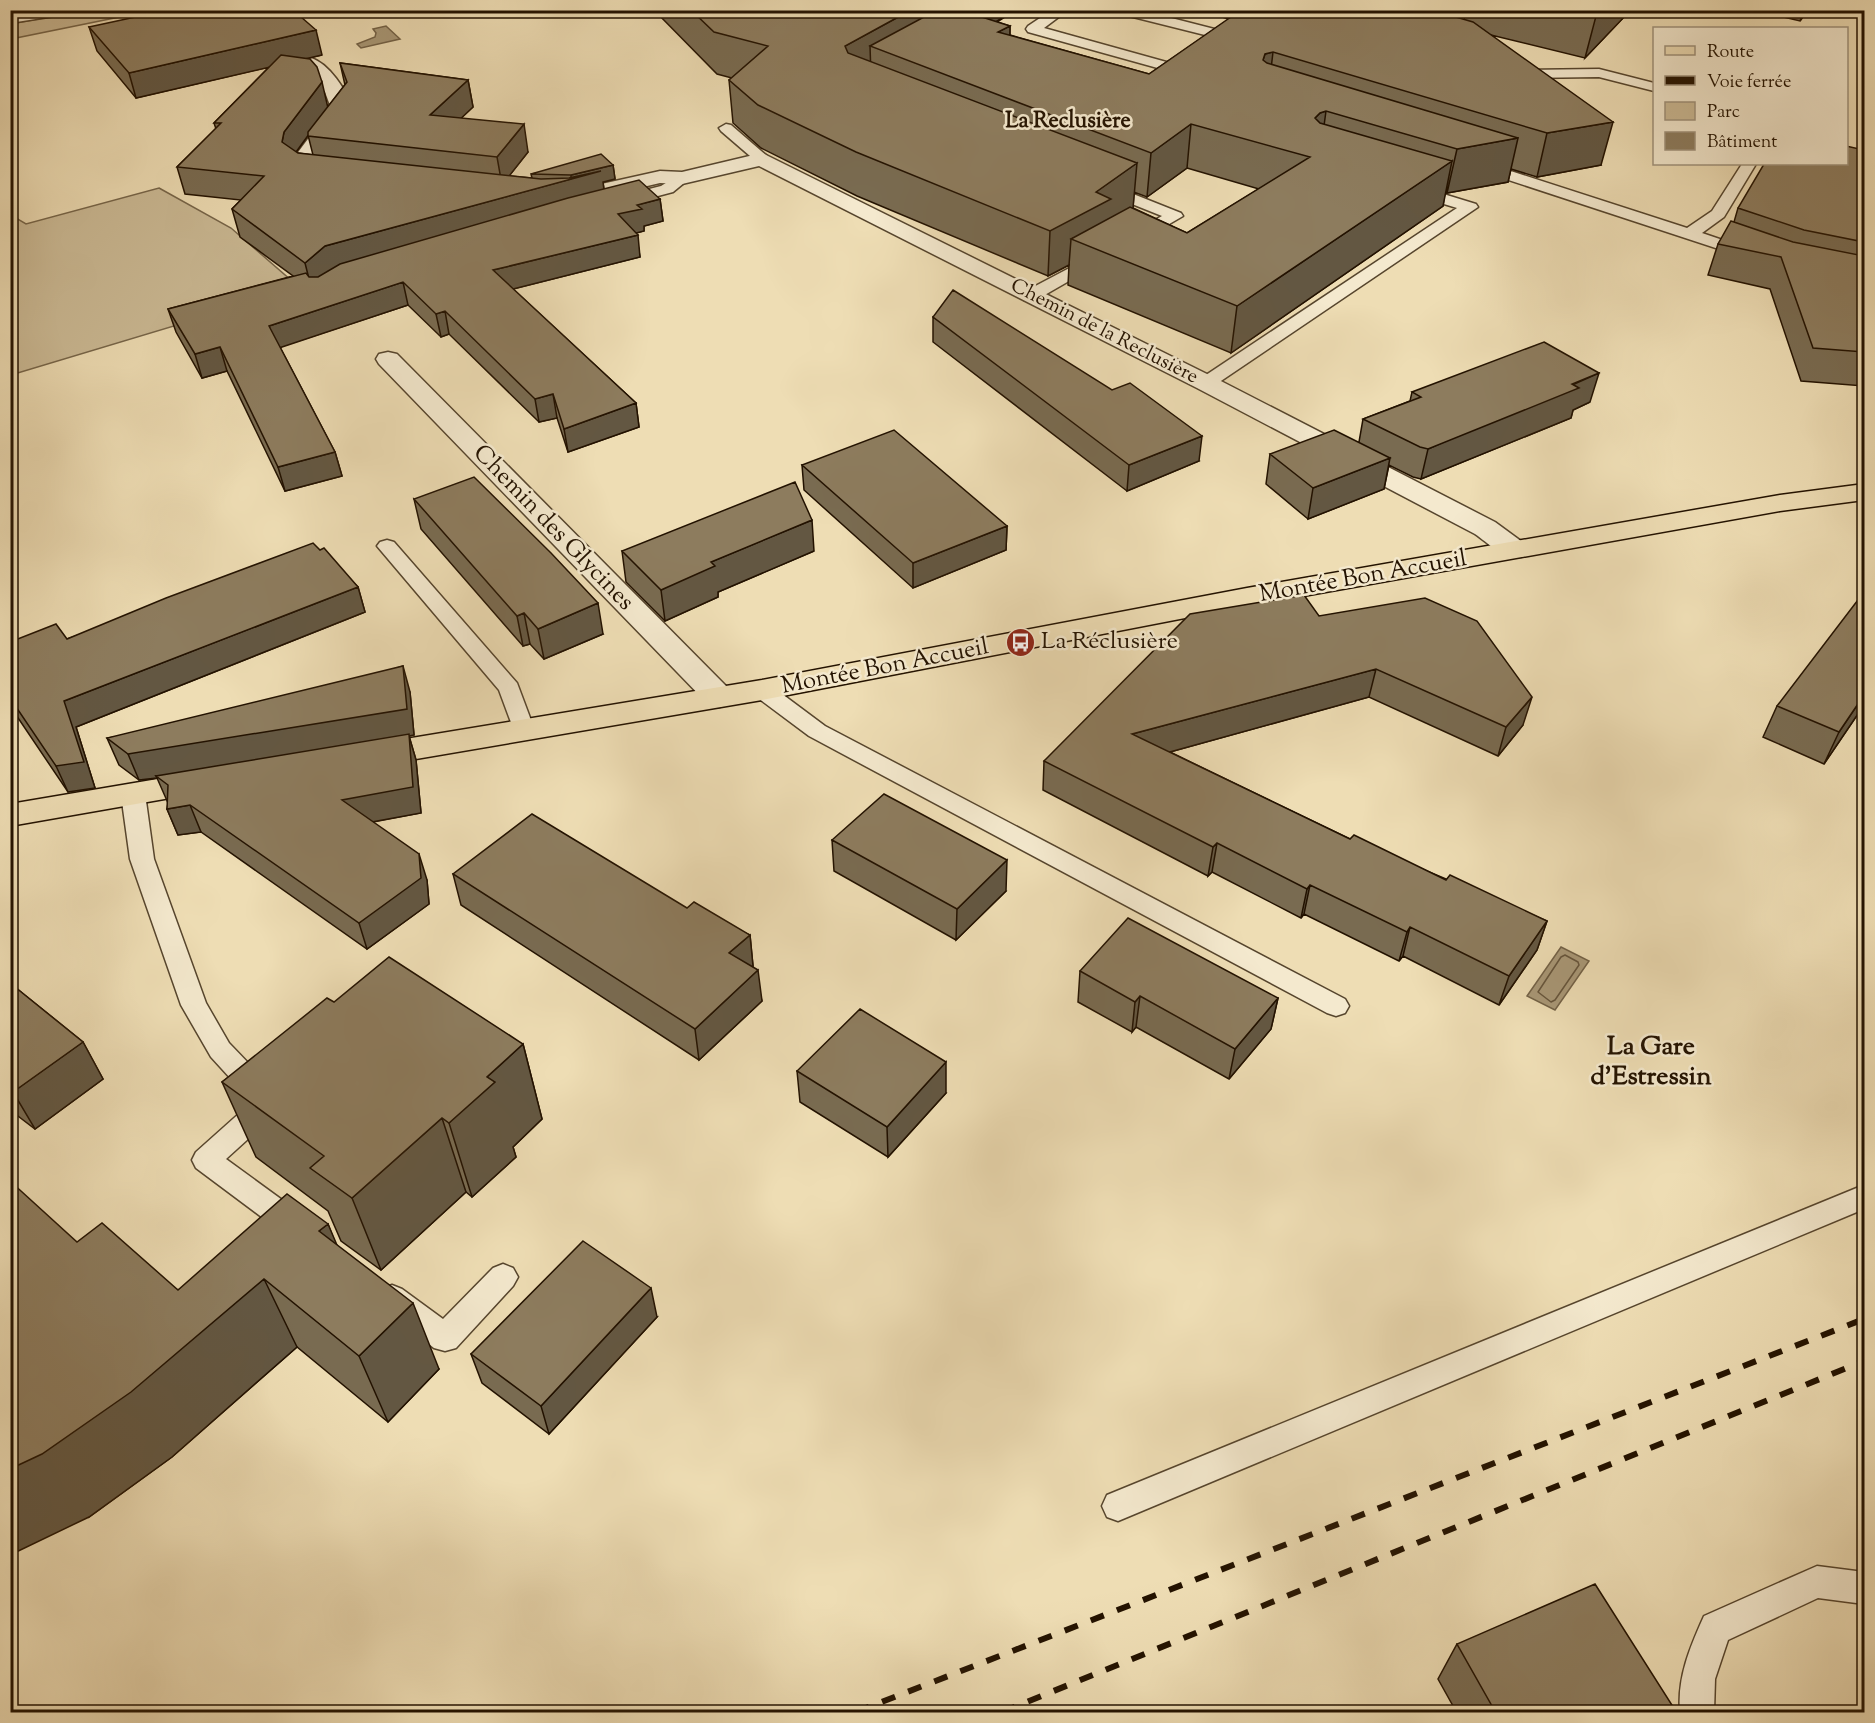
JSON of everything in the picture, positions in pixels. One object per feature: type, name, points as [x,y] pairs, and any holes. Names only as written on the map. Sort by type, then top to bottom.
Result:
[{"type":"main road","name":"Montée Bon Accueil","points":[[340,760],[762,690],[1247,597],[1780,503],[1864,492]]},
{"type":"main road","points":[[10,815],[237,777]]},
{"type":"street","points":[[10,18],[55,10]]},
{"type":"street","points":[[311,64],[335,92],[341,108],[303,159],[302,168],[312,174],[347,177]]},
{"type":"street","points":[[580,203],[660,177],[682,178],[762,159]]},
{"type":"street","name":"Chemin de la Reclusière","points":[[762,159],[1206,383],[1485,528],[1515,550]]},
{"type":"street","name":"Chemin des Glycines","points":[[388,358],[719,697]]},
{"type":"lane","points":[[1062,10],[1033,29],[1172,68],[1225,36],[1122,10]]},
{"type":"lane","points":[[1443,51],[1431,48],[1471,10]]},
{"type":"lane","points":[[1499,67],[1522,74],[1599,73],[1653,87]]},
{"type":"lane","points":[[726,128],[762,159]]},
{"type":"lane","points":[[1460,160],[1766,260]]},
{"type":"lane","points":[[1689,234],[1718,214],[1748,165]]},
{"type":"lane","points":[[1030,296],[1175,216],[1087,181]]},
{"type":"lane","points":[[1206,383],[1470,207],[1394,184]]},
{"type":"lane","points":[[387,546],[509,688],[524,730]]},
{"type":"lane","points":[[762,690],[817,731],[1336,1006]]},
{"type":"lane","points":[[133,794],[142,859],[194,1005],[220,1050],[269,1103],[206,1160],[320,1245]]},
{"type":"lane","points":[[1118,1506],[1864,1197]]},
{"type":"lane","points":[[368,1281],[445,1338],[503,1277]]},
{"type":"lane","points":[[1697,1713],[1700,1663],[1716,1628],[1817,1582],[1864,1588]]},
{"type":"green space","points":[[82,11],[149,11],[11,39],[11,24]]},
{"type":"green space","points":[[159,188],[231,228],[300,288],[11,375],[11,215],[26,224]]},
{"type":"water","points":[[386,26],[400,39],[361,48],[357,44],[375,37],[376,33],[373,29]]},
{"type":"water","points":[[1561,947],[1589,961],[1555,1010],[1527,996]]},
{"type":"building","points":[[168,10],[293,10],[316,30],[129,73],[89,27]]},
{"type":"building","points":[[691,10],[911,10],[845,46],[848,53],[1137,163],[1096,192],[1111,199],[1050,231],[856,152],[758,105],[729,80],[768,46],[714,32]]},
{"type":"building","points":[[937,10],[960,10],[1010,26],[998,32],[1149,74],[1241,10],[1432,10],[1473,22],[1613,122],[1547,133],[1273,52],[1265,54],[1263,60],[1267,63],[1518,138],[1457,149],[1326,111],[1320,113],[1315,118],[1320,123],[1452,161],[1237,306],[1071,239],[1130,207],[1187,233],[1310,157],[1191,124],[1151,153],[870,46]]},
{"type":"building","points":[[1570,10],[1601,10],[1596,16]]},
{"type":"building","points":[[281,55],[310,59],[317,67],[322,82],[284,132],[282,142],[298,153],[541,179],[569,178],[601,171],[325,246],[305,263],[232,209],[264,176],[177,167],[221,123],[214,123]]},
{"type":"building","points":[[340,63],[468,80],[430,115],[524,124],[497,157],[308,136],[308,132],[347,82]]},
{"type":"building","points":[[1848,146],[1864,150],[1864,242],[1804,230],[1738,208],[1763,165],[1848,165]]},
{"type":"building","points":[[601,154],[613,165],[571,175],[531,174]]},
{"type":"building","points":[[639,180],[660,199],[637,205],[642,209],[618,214],[638,235],[493,270],[636,403],[564,429],[553,394],[535,399],[445,311],[436,314],[403,282],[269,326],[335,452],[278,467],[220,347],[195,354],[168,309],[306,273],[309,277],[318,277],[340,264],[568,198]]},
{"type":"building","points":[[1731,221],[1793,242],[1864,256],[1864,352],[1813,348],[1781,257],[1718,244]]},
{"type":"building","points":[[953,290],[1112,390],[1130,383],[1202,436],[1129,465],[933,317]]},
{"type":"building","points":[[1544,342],[1599,373],[1572,384],[1579,388],[1428,449],[1363,419],[1421,397],[1412,392]]},
{"type":"building","points":[[894,430],[1007,526],[913,563],[802,465]]},
{"type":"building","points":[[1334,430],[1390,458],[1313,488],[1270,454]]},
{"type":"building","points":[[474,477],[598,603],[538,629],[524,613],[517,616],[414,499]]},
{"type":"building","points":[[795,482],[812,520],[711,562],[715,566],[661,590],[622,551]]},
{"type":"building","points":[[313,543],[320,550],[324,548],[358,587],[64,701],[84,762],[56,766],[10,698],[10,642],[56,624],[67,639],[166,598]]},
{"type":"building","points":[[1864,592],[1864,695],[1839,732],[1777,706]]},
{"type":"building","points":[[1304,595],[1319,616],[1425,598],[1477,621],[1532,697],[1506,727],[1376,669],[1132,734],[1350,839],[1354,835],[1446,880],[1450,875],[1547,921],[1509,976],[1410,927],[1407,932],[1310,885],[1307,889],[1217,843],[1213,847],[1044,761],[1190,614]]},
{"type":"building","points":[[403,666],[407,709],[128,754],[107,738]]},
{"type":"building","points":[[409,734],[413,787],[342,800],[419,854],[421,878],[359,923],[190,805],[167,809],[168,785],[156,776]]},
{"type":"building","points":[[884,794],[1007,860],[957,909],[832,840]]},
{"type":"building","points":[[532,814],[687,908],[694,902],[750,935],[729,953],[758,970],[695,1029],[453,874]]},
{"type":"building","points":[[1128,918],[1278,998],[1235,1049],[1140,996],[1135,1002],[1080,971]]},
{"type":"building","points":[[389,957],[523,1044],[487,1077],[495,1082],[449,1123],[442,1118],[352,1198],[310,1168],[324,1156],[222,1082],[327,998],[334,1002]]},
{"type":"building","points":[[10,983],[83,1042],[13,1092],[10,1091]]},
{"type":"building","points":[[860,1009],[946,1062],[887,1127],[797,1071]]},
{"type":"building","points":[[10,1181],[77,1242],[102,1223],[178,1290],[287,1194],[328,1224],[319,1231],[413,1303],[359,1356],[264,1279],[131,1392],[42,1454],[10,1469]]},
{"type":"building","points":[[583,1241],[651,1288],[541,1406],[471,1354]]},
{"type":"building","points":[[1595,1584],[1677,1713],[1496,1713],[1457,1644]]},
{"type":"railway","points":[[856,1712],[1864,1319]]},
{"type":"railway","points":[[1002,1712],[1864,1361]]},
{"type":"place","name":"La Réclusière","points":[[1020,642]]},
{"type":"district","name":"La Reclusière","points":[[1068,122]]},
{"type":"district","name":"La Gare d'Estressin","points":[[1651,1062]]}]
